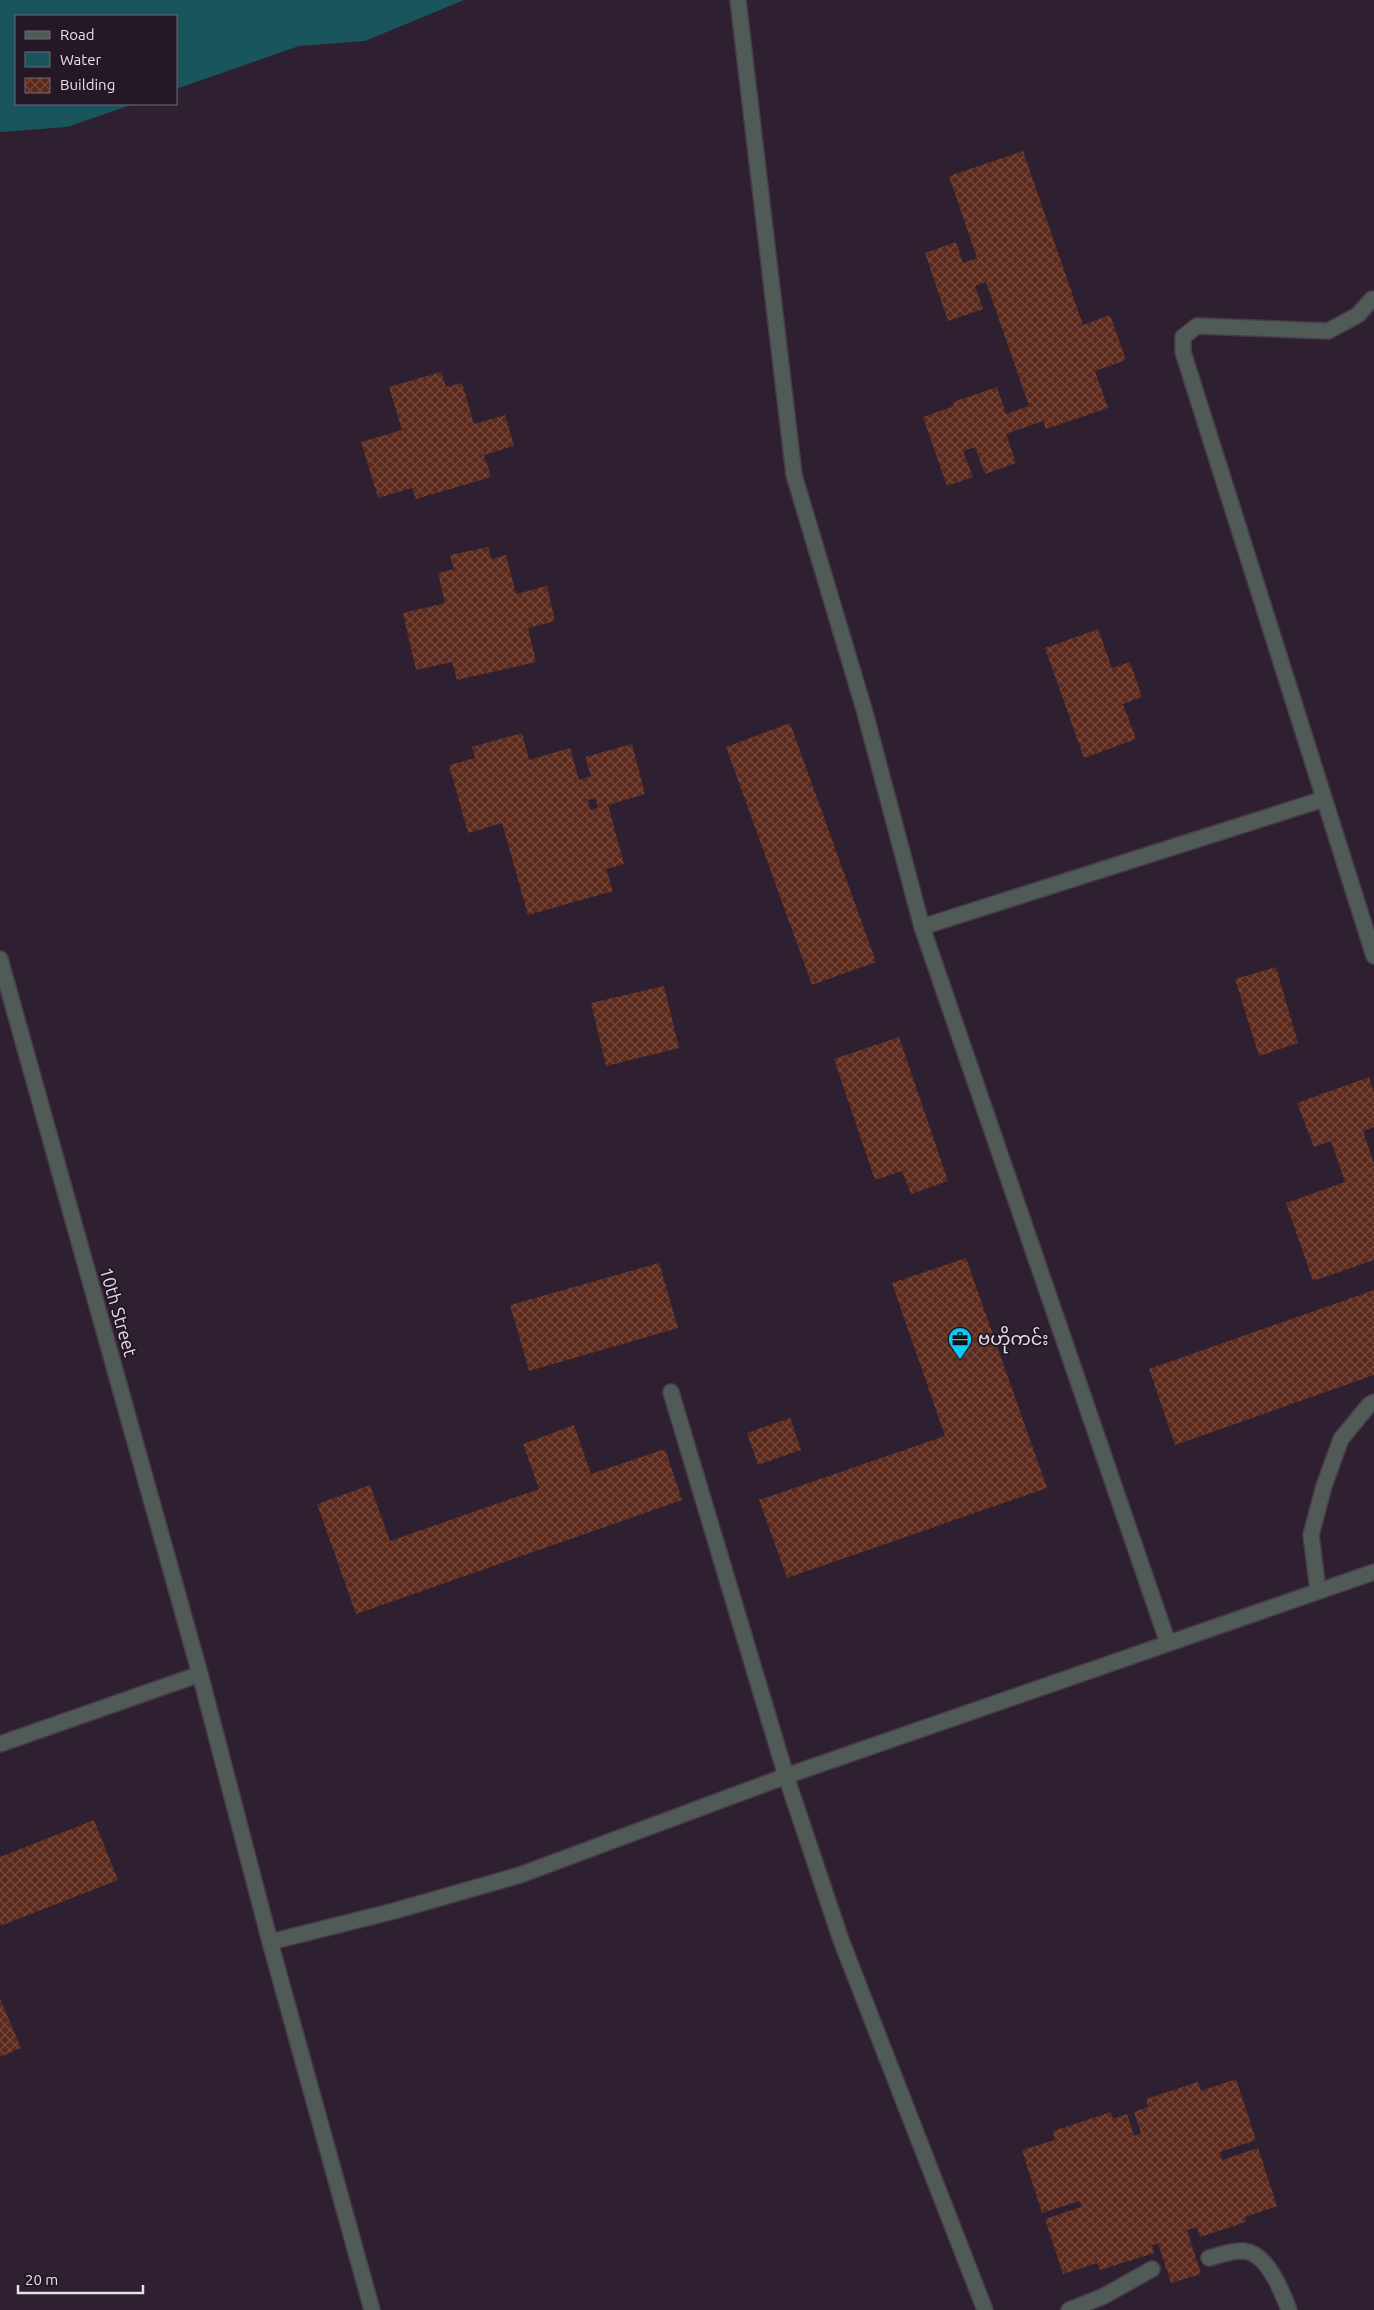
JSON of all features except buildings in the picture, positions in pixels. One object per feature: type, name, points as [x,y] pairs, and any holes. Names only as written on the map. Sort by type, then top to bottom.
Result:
[{"type":"street","points":[[738,0],[794,475],[864,709],[922,927],[1168,1643]]},
{"type":"street","points":[[1372,298],[1358,315],[1328,331],[1197,326],[1183,337],[1183,352],[1374,956]]},
{"type":"street","points":[[922,927],[1324,799]]},
{"type":"street","name":"10th Street","points":[[0,960],[200,1674],[270,1942],[372,2310]]},
{"type":"street","points":[[671,1392],[786,1776],[841,1940],[985,2310]]},
{"type":"street","points":[[1318,1590],[1311,1535],[1324,1486],[1341,1439],[1369,1405],[1374,1402]]},
{"type":"street","points":[[270,1942],[394,1911],[520,1876],[786,1776],[1374,1572]]},
{"type":"street","points":[[0,1744],[200,1674]]},
{"type":"street","points":[[1209,2258],[1244,2251],[1260,2258],[1280,2285],[1289,2310]]},
{"type":"street","points":[[1070,2310],[1104,2296],[1152,2268]]},
{"type":"water","points":[[0,0],[464,0],[365,41],[299,46],[178,88],[178,15],[15,15],[15,105],[131,105],[67,127],[0,132]]},
{"type":"place","name":"ဗဟိုကင်း","points":[[960,1360]]}]
